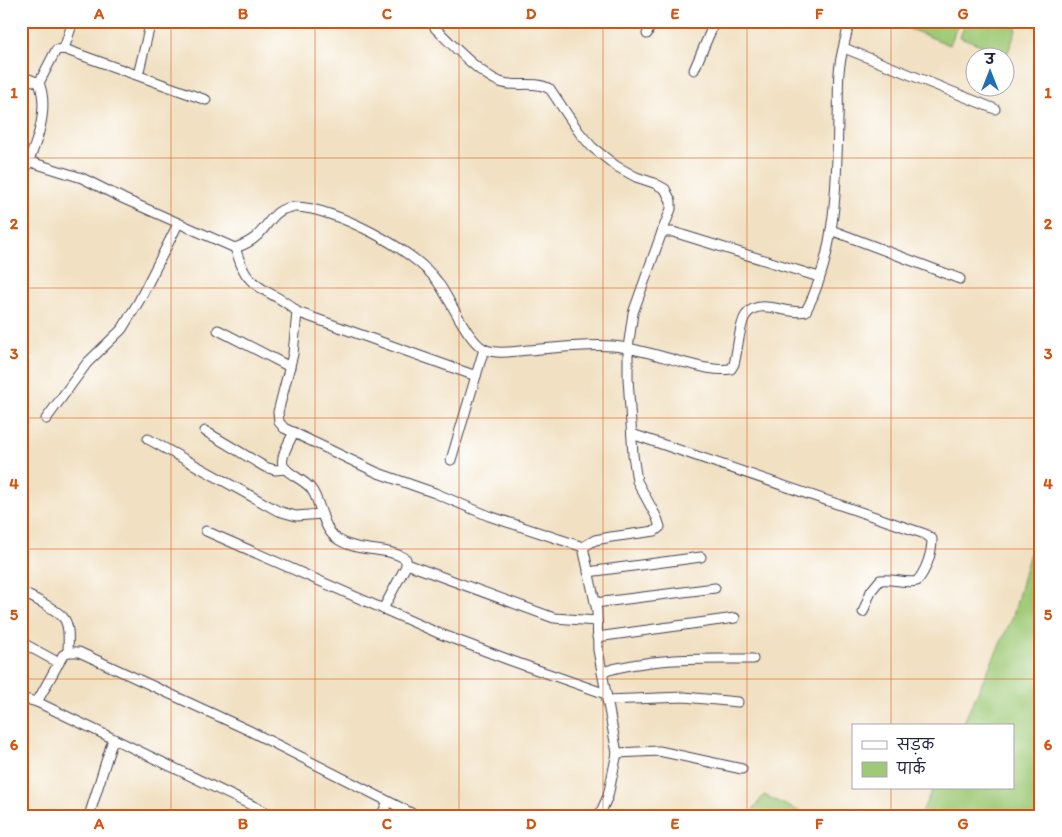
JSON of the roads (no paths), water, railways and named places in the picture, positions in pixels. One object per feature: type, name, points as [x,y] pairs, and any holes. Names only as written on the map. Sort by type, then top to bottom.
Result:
[{"type":"street","points":[[64,49],[73,21]]},
{"type":"street","points":[[138,75],[151,21]]},
{"type":"street","points":[[297,312],[290,366],[278,412],[279,422],[284,428],[378,473],[435,493],[489,516],[583,547],[595,540],[655,531],[660,527],[637,480],[628,378],[628,348],[633,313],[671,209],[671,201],[665,189],[616,166],[592,147],[579,132],[550,89],[543,85],[500,82],[484,72],[436,29],[431,21]]},
{"type":"street","points":[[647,34],[652,21]]},
{"type":"street","points":[[694,70],[715,21]]},
{"type":"street","points":[[25,161],[82,178],[178,224],[235,248],[246,245],[258,235],[279,210],[305,208],[347,219],[413,257],[428,270],[470,334],[484,349],[502,352],[589,346],[628,348],[709,369],[731,369],[734,364],[745,316],[751,310],[758,307],[767,307],[796,313],[806,311],[812,299],[831,230],[836,196],[840,64],[848,22]]},
{"type":"street","points":[[844,48],[995,109]]},
{"type":"street","points":[[39,83],[56,50],[64,49],[206,100]]},
{"type":"street","points":[[21,76],[39,83],[43,93],[43,116],[25,161],[21,179]]},
{"type":"street","points":[[46,419],[87,363],[122,329],[139,301],[178,224]]},
{"type":"street","points":[[831,230],[960,279]]},
{"type":"street","points":[[662,232],[673,232],[819,277]]},
{"type":"street","points":[[235,248],[242,267],[249,278],[259,287],[290,304],[297,312],[476,376]]},
{"type":"street","points":[[218,330],[290,366]]},
{"type":"street","points":[[451,460],[484,349]]},
{"type":"street","points":[[205,432],[265,467],[275,470],[286,469]]},
{"type":"street","points":[[294,432],[282,463],[286,469],[310,487],[317,498],[322,514],[332,534],[339,540],[358,547],[399,554],[406,559],[407,564],[383,609]]},
{"type":"street","points":[[632,434],[925,534],[932,539],[932,546],[926,566],[917,581],[910,583],[886,579],[880,580],[871,591],[862,612]]},
{"type":"street","points":[[148,439],[278,511],[296,516],[322,514]]},
{"type":"street","points":[[206,531],[438,633],[607,697],[684,697],[738,702]]},
{"type":"street","points":[[583,547],[595,603],[602,672],[617,752],[608,796],[599,816]]},
{"type":"street","points":[[588,572],[702,557]]},
{"type":"street","points":[[407,564],[554,618],[597,621]]},
{"type":"street","points":[[595,603],[715,588]]},
{"type":"street","points":[[21,592],[46,605],[65,619],[68,633],[68,652],[59,663],[36,702]]},
{"type":"street","points":[[597,637],[735,618]]},
{"type":"street","points":[[21,642],[59,663]]},
{"type":"street","points":[[68,652],[74,651],[87,655],[248,730],[418,816]]},
{"type":"street","points":[[602,672],[622,666],[664,660],[753,659]]},
{"type":"street","points":[[21,698],[36,702],[274,816]]},
{"type":"street","points":[[89,816],[113,739]]},
{"type":"street","points":[[617,752],[659,751],[742,770]]},
{"type":"street","points":[[381,816],[388,802]]}]
